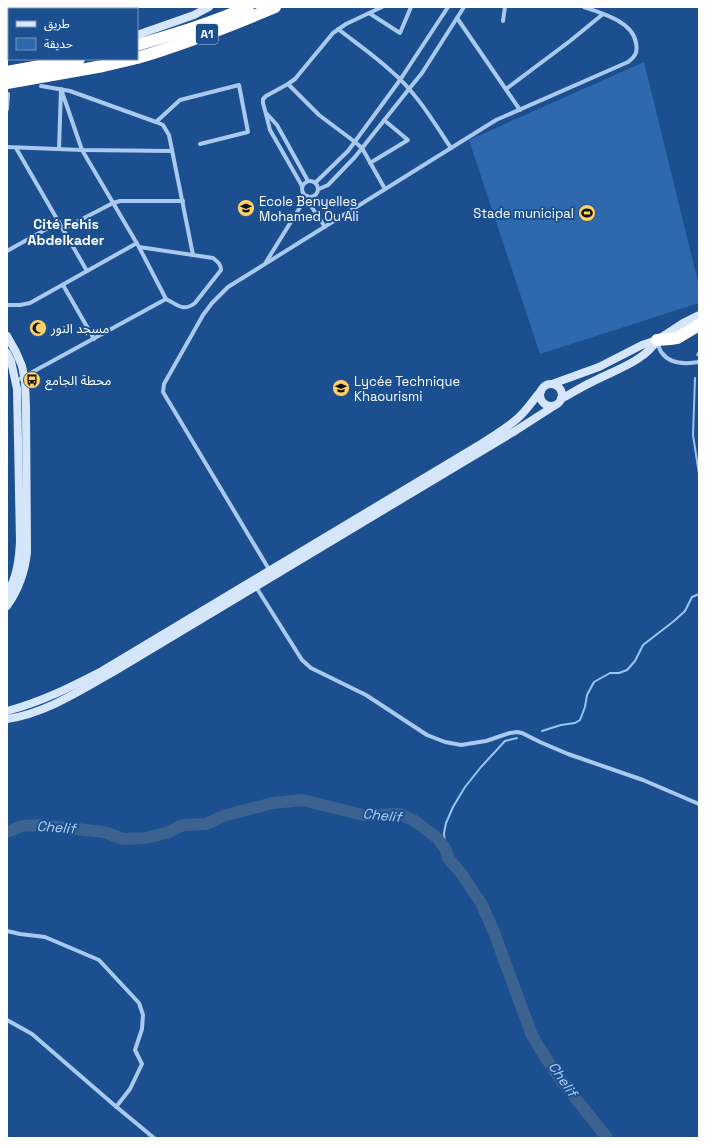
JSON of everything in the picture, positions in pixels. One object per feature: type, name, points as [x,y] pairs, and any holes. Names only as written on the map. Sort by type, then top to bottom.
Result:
[{"type":"highway","name":"A1","points":[[138,45],[227,16],[248,7]]},
{"type":"highway","name":"A1","points":[[138,58],[219,30],[275,7]]},
{"type":"highway","points":[[7,72],[73,60]]},
{"type":"highway","points":[[7,88],[129,60]]},
{"type":"highway","points":[[657,340],[677,338],[699,326]]},
{"type":"main road","points":[[138,35],[194,15],[209,7]]},
{"type":"main road","points":[[7,719],[38,712],[75,694],[136,659],[256,586],[271,573],[506,428],[518,419],[545,386],[599,367],[642,345],[657,340],[683,323],[699,315]]},
{"type":"main road","points":[[7,336],[22,366],[24,377],[26,408],[27,552],[21,582],[7,606]]},
{"type":"main road","points":[[7,711],[43,700],[102,671],[508,436],[560,402],[562,399],[642,356],[651,349],[657,340]]},
{"type":"main road","points":[[7,354],[11,361],[18,397],[20,542],[19,561],[9,584],[7,593]]},
{"type":"main road","points":[[552,384],[558,386],[562,392],[562,399]]},
{"type":"main road","points":[[541,391],[540,398],[544,404],[554,406]]},
{"type":"street","points":[[325,227],[309,203],[307,196],[302,192],[302,186],[270,130],[263,99],[295,79],[327,39],[338,29],[382,7]]},
{"type":"street","points":[[369,13],[400,33],[411,7]]},
{"type":"street","points":[[316,182],[348,151],[355,142],[400,80],[448,7]]},
{"type":"street","points":[[307,196],[315,196],[319,189],[328,185],[362,148],[422,73],[464,7]]},
{"type":"street","points":[[503,21],[505,7]]},
{"type":"street","points":[[271,573],[164,392],[164,384],[203,315],[228,286],[265,265],[496,120],[628,62],[633,58],[637,48],[633,34],[628,28],[603,14],[584,7]]},
{"type":"street","points":[[506,89],[603,14]]},
{"type":"street","points":[[457,18],[520,110]]},
{"type":"street","points":[[338,29],[392,71],[423,106],[451,148]]},
{"type":"street","points":[[288,84],[319,115],[362,148],[385,190]]},
{"type":"street","points":[[156,122],[180,100],[239,85],[248,132],[200,144]]},
{"type":"street","points":[[41,86],[61,89],[88,97],[163,125],[169,135],[193,255]]},
{"type":"street","points":[[7,88],[7,109]]},
{"type":"street","points":[[59,149],[61,89]]},
{"type":"street","points":[[61,89],[82,150],[139,248],[166,299],[184,308],[190,307],[196,303],[221,270],[219,262],[213,258],[139,248]]},
{"type":"street","points":[[266,114],[277,125],[308,180],[316,182],[319,189]]},
{"type":"street","points":[[370,163],[408,140],[384,120]]},
{"type":"street","points":[[7,147],[172,151]]},
{"type":"street","points":[[16,148],[87,271]]},
{"type":"street","points":[[302,186],[308,180]]},
{"type":"street","points":[[265,265],[307,196]]},
{"type":"street","points":[[63,229],[113,203],[120,201],[183,201]]},
{"type":"street","points":[[7,252],[59,222]]},
{"type":"street","points":[[7,305],[26,304],[136,243]]},
{"type":"street","points":[[62,284],[94,339]]},
{"type":"street","points":[[16,381],[166,299]]},
{"type":"street","points":[[657,340],[661,353],[668,359],[688,364],[699,362]]},
{"type":"street","points":[[256,586],[302,660],[311,668],[366,695],[427,735],[445,742],[461,745],[486,741],[510,732],[522,733],[568,754],[643,780],[699,804]]},
{"type":"street","points":[[7,931],[45,937],[99,960],[138,1004],[143,1015],[142,1029],[135,1050],[142,1064],[130,1089],[116,1107]]},
{"type":"street","points":[[7,1020],[32,1034],[154,1138]]},
{"type":"green space","name":"Stade municipal","points":[[644,62],[699,286],[699,303],[540,354],[469,140]]},
{"type":"waterway","points":[[695,378],[693,435],[699,474]]},
{"type":"waterway","points":[[542,731],[561,725],[575,723],[580,720],[585,707],[587,695],[594,682],[610,673],[619,673],[627,670],[635,661],[643,645],[685,611],[692,597],[699,594]]},
{"type":"waterway","points":[[445,848],[444,833],[446,823],[453,807],[465,787],[505,741],[517,738]]},
{"type":"waterway","name":"Chelif","points":[[7,832],[22,826],[39,825],[104,832],[123,839],[146,838],[166,833],[183,825],[206,824],[226,815],[273,803],[302,800],[363,815],[400,814],[415,821],[436,837],[445,848],[448,858],[461,873],[481,903],[494,932],[531,1033],[557,1074],[607,1138]]},
{"type":"place","name":"Ecole Benyelles Mohamed Ou Ali","points":[[246,208]]},
{"type":"place","name":"Stade municipal","points":[[587,213]]},
{"type":"place","name":"مسجد النور","points":[[38,328]]},
{"type":"place","name":"محطة الجامع","points":[[32,380]]},
{"type":"place","name":"Lycée Technique Khaourismi","points":[[341,388]]},
{"type":"district","name":"Cité Fehis Abdelkader","points":[[66,232]]}]
